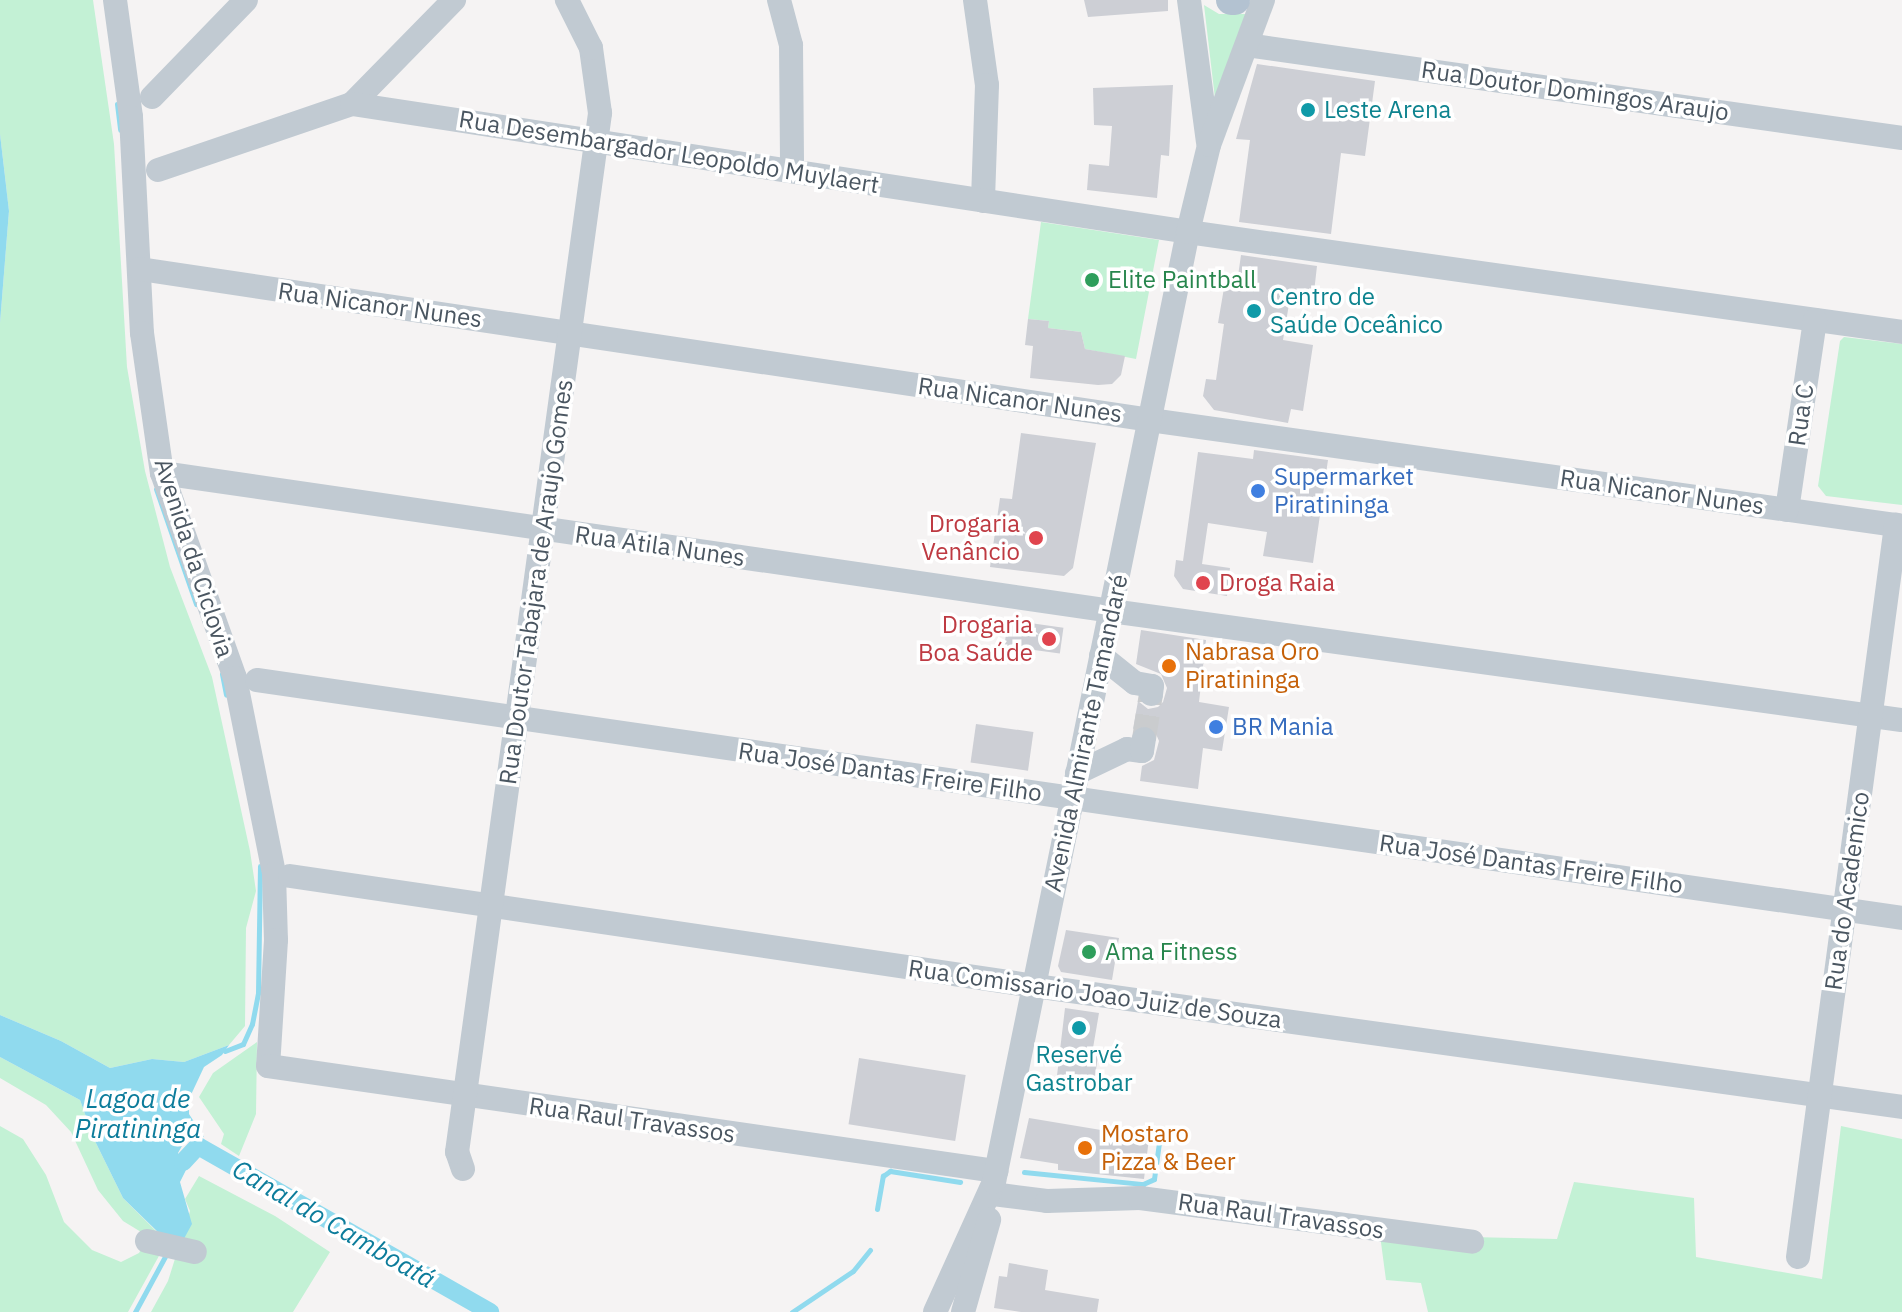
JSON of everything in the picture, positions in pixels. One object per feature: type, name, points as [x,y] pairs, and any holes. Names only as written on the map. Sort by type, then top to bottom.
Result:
[{"type":"street","name":"Avenida da Ciclovia","points":[[115,0],[131,117],[142,333],[162,473],[235,678],[274,874],[276,940],[268,1066]]},
{"type":"street","points":[[152,97],[246,0]]},
{"type":"street","points":[[352,104],[454,0]]},
{"type":"street","name":"Rua Doutor Tabajara de Araujo Gomes","points":[[463,1169],[457,1152],[600,113],[599,86],[591,48],[567,0]]},
{"type":"street","points":[[779,0],[791,45],[792,171]]},
{"type":"street","points":[[975,0],[987,85],[983,201]]},
{"type":"street","name":"Avenida Almirante Tamandaré","points":[[1189,0],[1209,145]]},
{"type":"street","name":"Avenida Almirante Tamandaré","points":[[935,1312],[994,1182],[1188,232],[1209,145],[1263,0]]},
{"type":"street","name":"Rua Doutor Domingos Araujo","points":[[1247,45],[1902,138]]},
{"type":"street","name":"Rua Desembargador Leopoldo Muylaert","points":[[158,170],[352,104],[1188,232],[1902,332]]},
{"type":"street","name":"Rua Nicanor Nunes","points":[[140,269],[1150,420],[1899,526]]},
{"type":"street","name":"Rua C","points":[[1787,510],[1815,320]]},
{"type":"street","name":"Rua Atila Nunes","points":[[162,473],[1111,611]]},
{"type":"street","name":"Rua do Academico","points":[[1798,1257],[1899,526]]},
{"type":"street","points":[[1111,611],[1902,720]]},
{"type":"street","points":[[1101,656],[1135,683],[1152,686],[1151,694]]},
{"type":"street","name":"Rua José Dantas Freire Filho","points":[[257,680],[1902,918]]},
{"type":"street","points":[[1077,773],[1127,749],[1142,751],[1144,739]]},
{"type":"street","name":"Rua Comissario Joao Juiz de Souza","points":[[290,876],[1035,986],[1902,1107]]},
{"type":"street","name":"Rua Raul Travassos","points":[[268,1066],[994,1182],[1047,1201],[1140,1198],[1472,1242]]},
{"type":"street","points":[[918,1312],[963,1225],[994,1182]]},
{"type":"street","points":[[963,1312],[981,1257],[994,1182]]},
{"type":"green space","points":[[0,0],[93,0],[114,144],[127,367],[145,471],[170,567],[212,677],[250,851],[256,891],[246,928],[245,1026],[229,1045],[184,1062],[152,1059],[110,1068],[61,1041],[0,1015],[0,323],[9,211],[0,134]]},
{"type":"green space","points":[[1204,5],[1219,14],[1247,14],[1216,107]]},
{"type":"green space","name":"Elite Paintball","points":[[1041,222],[1159,240],[1136,359],[1085,349],[1081,332],[1048,328],[1049,321],[1028,319]]},
{"type":"green space","points":[[1844,337],[1902,344],[1902,505],[1826,496],[1818,486],[1840,341]]},
{"type":"green space","points":[[257,1042],[256,1114],[239,1156],[221,1144],[224,1134],[199,1097],[213,1073]]},
{"type":"green space","points":[[0,1057],[80,1100],[94,1139],[123,1198],[164,1239],[165,1245],[128,1312],[0,1312],[0,1126],[23,1139],[46,1175],[64,1222],[92,1250],[121,1262],[139,1253],[146,1235],[123,1221],[98,1190],[71,1132],[46,1105],[0,1078]]},
{"type":"green space","points":[[1841,1126],[1902,1139],[1902,1312],[1428,1312],[1421,1283],[1386,1280],[1380,1235],[1557,1239],[1574,1182],[1694,1198],[1696,1257],[1822,1279]]},
{"type":"green space","points":[[199,1176],[275,1216],[330,1252],[293,1312],[151,1312],[168,1281],[190,1211],[185,1199]]},
{"type":"water","points":[[0,134],[9,211],[0,323]]},
{"type":"water","name":"Lagoa de Piratininga","points":[[0,1015],[61,1041],[110,1068],[152,1059],[184,1062],[229,1045],[222,1055],[204,1067],[189,1099],[189,1114],[204,1137],[191,1130],[178,1153],[186,1170],[180,1182],[192,1224],[180,1246],[164,1238],[123,1198],[94,1139],[80,1100],[0,1057]]},
{"type":"building","points":[[1084,0],[1168,0],[1168,11],[1088,17]]},
{"type":"building","points":[[1257,64],[1375,81],[1365,156],[1341,153],[1331,234],[1239,222],[1250,140],[1236,139]]},
{"type":"building","points":[[1173,85],[1169,156],[1161,155],[1157,198],[1087,190],[1089,164],[1109,166],[1112,126],[1094,125],[1093,88]]},
{"type":"building","points":[[1241,255],[1317,266],[1313,301],[1290,298],[1283,340],[1313,345],[1303,411],[1291,409],[1288,423],[1214,410],[1203,396],[1206,379],[1216,380],[1224,324],[1218,323],[1224,288],[1236,290]]},
{"type":"building","points":[[1028,319],[1049,321],[1048,328],[1081,332],[1085,349],[1125,356],[1121,375],[1112,384],[1098,385],[1030,378],[1033,346],[1025,345]]},
{"type":"building","points":[[1021,433],[1096,443],[1073,568],[1064,576],[990,567],[1000,498],[1012,499]]},
{"type":"building","name":"Supermarket Piratininga","points":[[1254,450],[1328,460],[1313,563],[1263,556],[1267,532],[1208,523],[1202,564],[1230,568],[1227,596],[1183,589],[1174,576],[1176,560],[1183,561],[1198,452],[1253,459]]},
{"type":"building","points":[[1008,620],[1063,628],[1060,654],[1004,646]]},
{"type":"building","points":[[1141,630],[1206,640],[1199,702],[1229,707],[1222,751],[1203,748],[1198,789],[1140,781],[1142,766],[1154,760],[1159,741],[1153,727],[1146,724],[1133,729],[1138,701],[1148,709],[1158,707],[1167,688],[1161,674],[1136,664]]},
{"type":"building","points":[[976,724],[1033,732],[1028,771],[971,763]]},
{"type":"building","name":"Ama Fitness","points":[[1066,930],[1119,938],[1112,980],[1061,972],[1058,966]]},
{"type":"building","points":[[1065,1008],[1099,1013],[1093,1048],[1099,1049],[1093,1090],[1056,1084]]},
{"type":"building","points":[[859,1058],[966,1075],[955,1141],[849,1124]]},
{"type":"building","name":"Mostaro Pizza & Beer","points":[[1029,1118],[1149,1138],[1144,1179],[1058,1170],[1058,1164],[1020,1158]]},
{"type":"building","points":[[1009,1263],[1048,1270],[1045,1290],[1099,1299],[1097,1312],[1021,1312],[994,1308],[999,1276],[1007,1277]]},
{"type":"waterway","points":[[117,104],[120,130]]},
{"type":"waterway","points":[[156,489],[196,604]]},
{"type":"waterway","points":[[222,674],[226,695]]},
{"type":"waterway","points":[[225,1051],[243,1044],[252,1024],[258,993],[260,866]]},
{"type":"waterway","points":[[1024,1172],[1143,1184],[1154,1179],[1161,1128]]},
{"type":"waterway","name":"Canal do Camboatá","points":[[183,1162],[198,1146],[490,1312]]},
{"type":"waterway","points":[[877,1209],[883,1176],[890,1171],[960,1182]]},
{"type":"waterway","points":[[792,1312],[853,1271],[870,1250]]},
{"type":"waterway","points":[[135,1312],[168,1251]]},
{"type":"tunnel","points":[[1144,739],[1151,694]]},
{"type":"place","name":"Leste Arena","points":[[1308,110]]},
{"type":"place","name":"Elite Paintball","points":[[1092,280]]},
{"type":"place","name":"Centro de Saúde Oceânico","points":[[1254,311]]},
{"type":"place","name":"Supermarket Piratininga","points":[[1258,491]]},
{"type":"place","name":"Drogaria Venâncio","points":[[1036,538]]},
{"type":"place","name":"Droga Raia","points":[[1203,583]]},
{"type":"place","name":"Drogaria Boa Saúde","points":[[1049,639]]},
{"type":"place","name":"Nabrasa Oro Piratininga","points":[[1169,666]]},
{"type":"place","name":"BR Mania","points":[[1216,727]]},
{"type":"place","name":"Ama Fitness","points":[[1089,952]]},
{"type":"place","name":"Reservé Gastrobar","points":[[1079,1028]]},
{"type":"place","name":"Mostaro Pizza & Beer","points":[[1085,1148]]}]
